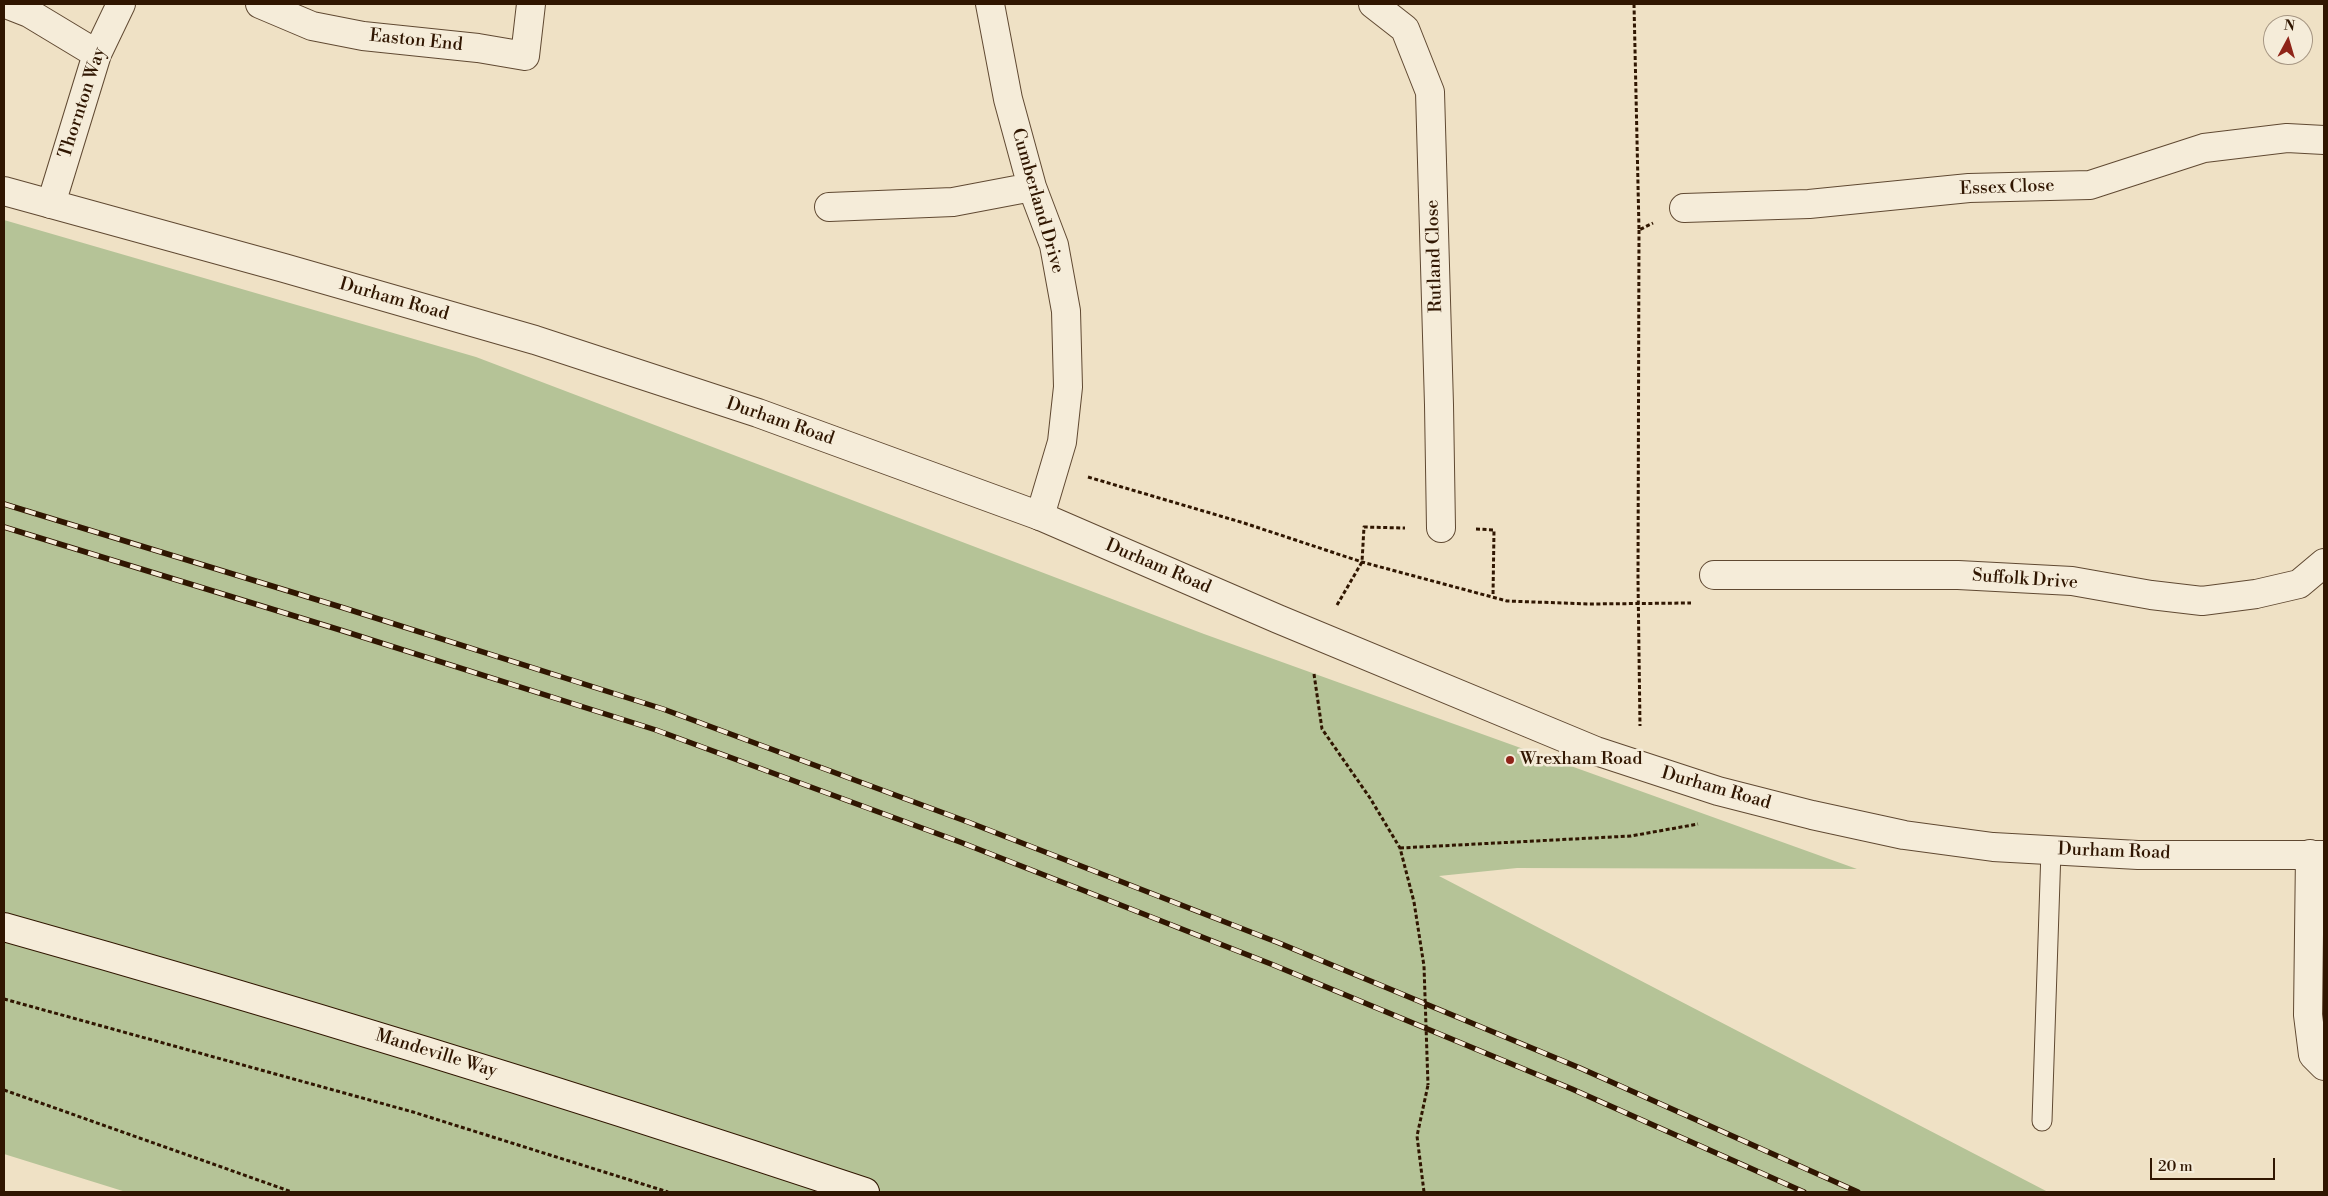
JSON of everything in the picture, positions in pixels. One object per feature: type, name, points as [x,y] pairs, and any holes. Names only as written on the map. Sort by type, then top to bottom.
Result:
[{"type":"street","points":[[6,4],[29,13],[97,54]]},
{"type":"street","name":"Thornton Way","points":[[51,204],[97,54],[121,4]]},
{"type":"street","name":"Easton End","points":[[260,4],[312,26],[364,36],[478,48],[525,56],[531,4]]},
{"type":"street","name":"Cumberland Drive","points":[[990,4],[1008,99],[1032,187],[1054,246],[1066,311],[1068,388],[1062,442],[1040,516]]},
{"type":"street","name":"Rutland Close","points":[[1372,4],[1405,30],[1430,92],[1440,405],[1441,528]]},
{"type":"street","name":"Essex Close","points":[[1684,208],[1809,204],[1969,188],[2090,185],[2204,148],[2287,138],[2324,140]]},
{"type":"street","points":[[829,207],[953,202],[1032,187]]},
{"type":"street","name":"Durham Road","points":[[4,191],[284,268],[534,340],[758,413],[1040,516],[1320,636],[1587,747],[1718,792],[1895,833],[1993,847],[2138,855],[2317,855]]},
{"type":"street","name":"Suffolk Drive","points":[[1714,576],[1987,577],[2072,581],[2151,595],[2202,601],[2256,594],[2299,584],[2324,563]]},
{"type":"street","points":[[2317,855],[2308,1015],[2313,1055],[2324,1066]]},
{"type":"street","name":"Mandeville Way","points":[[4,927],[370,1033],[694,1135],[865,1192]]},
{"type":"lane","points":[[2042,1121],[2051,850]]},
{"type":"path","points":[[1634,4],[1639,230],[1640,766]]},
{"type":"path","points":[[1639,230],[1684,208]]},
{"type":"path","points":[[1054,468],[1244,522],[1362,562],[1507,601],[1589,604],[1639,603]]},
{"type":"path","points":[[1424,1192],[1417,1136],[1428,1085],[1424,966],[1414,902],[1400,848],[1370,798],[1322,730],[1314,674],[1320,636],[1362,562],[1364,527],[1494,530],[1493,596]]},
{"type":"path","points":[[1400,848],[1631,836],[1699,824]]},
{"type":"path","points":[[4,999],[413,1112],[668,1192]]},
{"type":"path","points":[[4,1090],[292,1192]]},
{"type":"green space","points":[[4,220],[476,357],[1204,634],[1857,869],[1517,868],[1439,876],[2048,1192],[126,1192],[4,1154]]},
{"type":"railway","points":[[4,504],[344,608],[663,709],[968,822],[1279,943],[1580,1068],[1858,1192]]},
{"type":"railway","points":[[4,527],[337,629],[656,730],[960,842],[1271,964],[1572,1089],[1804,1192]]},
{"type":"place","name":"Wrexham Road","points":[[1510,760]]}]
